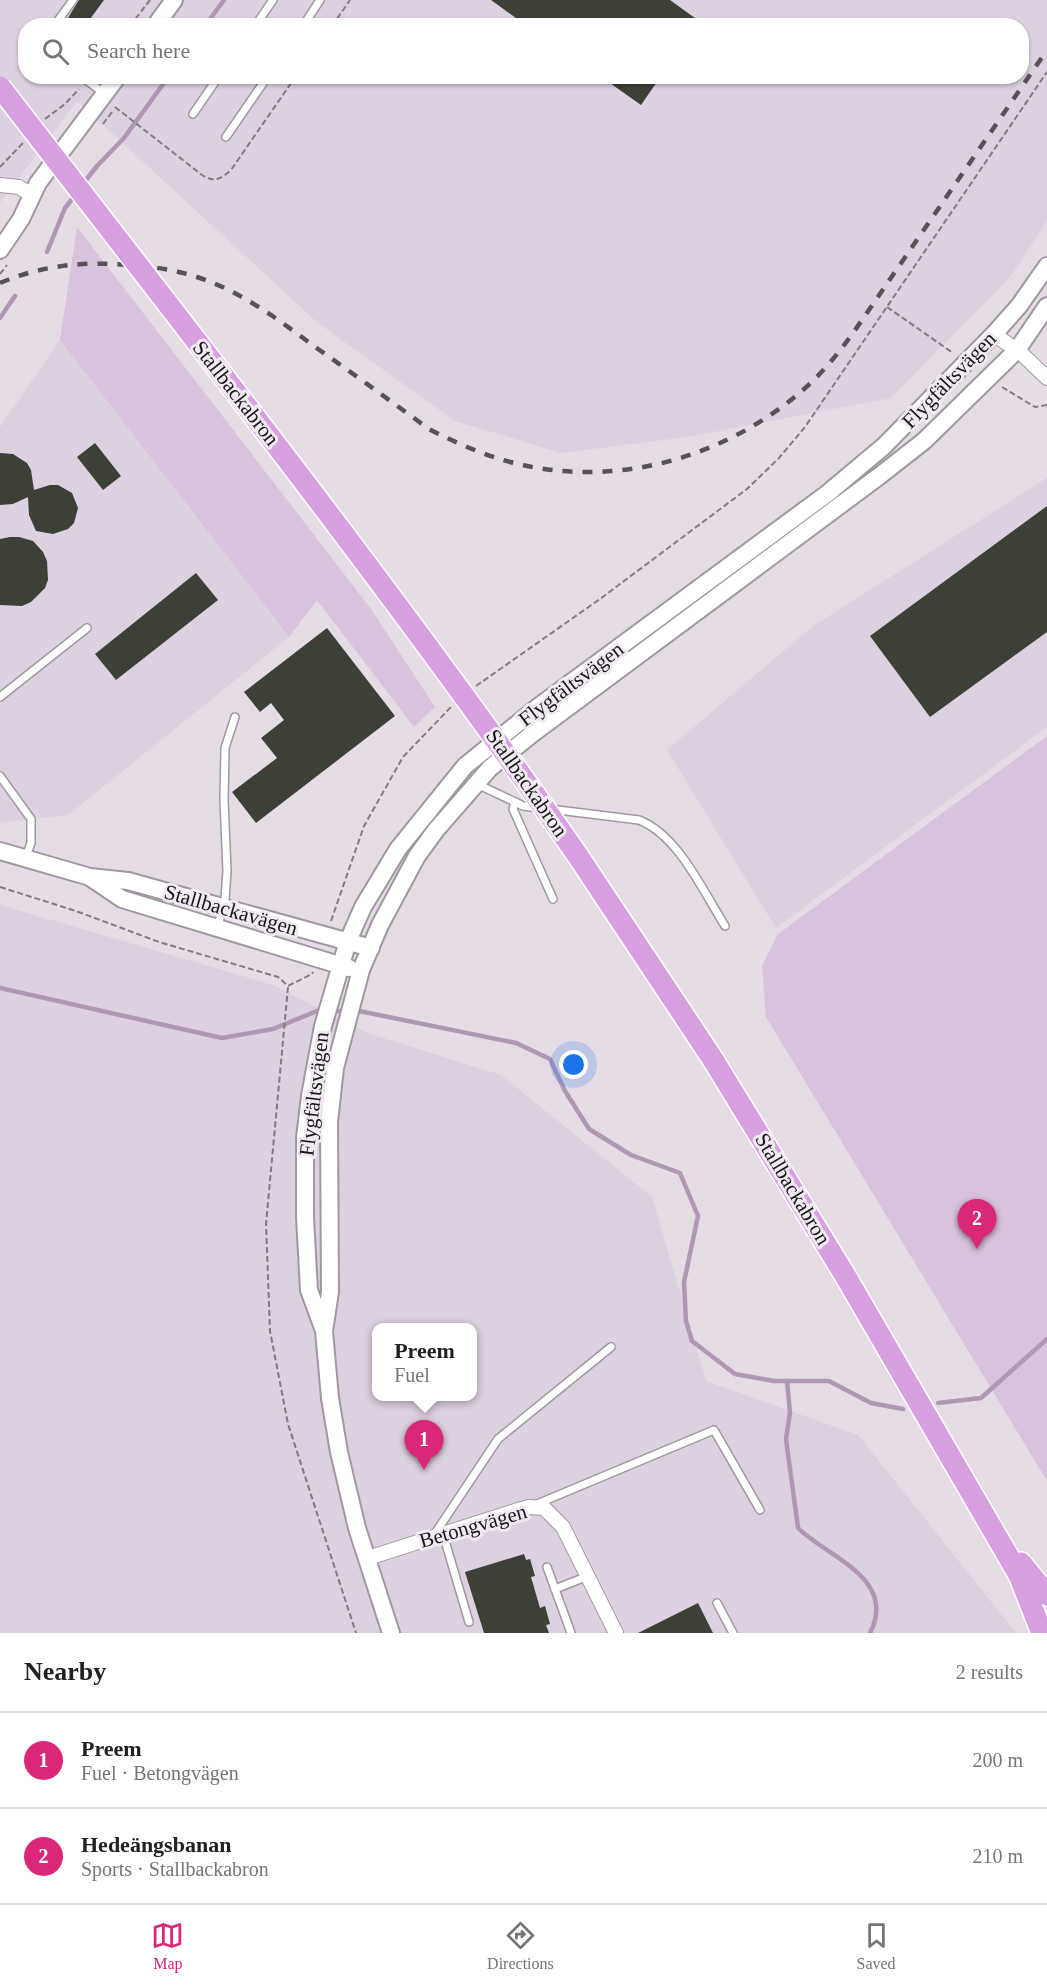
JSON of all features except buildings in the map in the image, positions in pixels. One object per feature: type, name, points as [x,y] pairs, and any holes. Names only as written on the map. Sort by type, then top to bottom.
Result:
[{"type":"highway","name":"Stallbackabron","points":[[0,87],[386,589],[488,727],[578,856],[706,1049],[783,1172],[988,1522]]},
{"type":"highway","points":[[988,1522],[1019,1575],[1042,1633]]},
{"type":"highway","points":[[988,1522],[1047,1595]]},
{"type":"street","points":[[160,18],[168,4]]},
{"type":"street","points":[[0,250],[21,219],[38,183],[112,84]]},
{"type":"street","points":[[0,185],[19,187],[32,195]]},
{"type":"street","points":[[0,231],[14,210],[32,195]]},
{"type":"street","name":"Flygfältsvägen","points":[[324,1331],[309,1290],[305,1217],[304,1138],[311,1086],[323,1026],[348,941],[363,907],[398,849],[465,766],[538,707],[828,493],[884,446],[994,334],[1019,306],[1047,266]]},
{"type":"street","name":"Flygfältsvägen","points":[[391,1633],[357,1528],[339,1452],[330,1398],[324,1331],[330,1292],[329,1122],[335,1068],[359,978],[380,925],[417,856],[436,830],[490,768],[532,734],[924,441],[1017,350],[1047,306]]},
{"type":"street","points":[[994,334],[1017,350],[1047,378]]},
{"type":"street","name":"Stallbackavägen","points":[[0,851],[90,878],[129,880],[370,948]]},
{"type":"street","name":"Stallbackavägen","points":[[90,878],[122,899],[339,966],[359,978]]},
{"type":"street","name":"Betongvägen","points":[[368,1558],[529,1507],[544,1508],[563,1527],[616,1633]]},
{"type":"lane","points":[[60,18],[73,0]]},
{"type":"lane","points":[[261,18],[273,0]]},
{"type":"lane","points":[[308,18],[320,0]]},
{"type":"lane","points":[[92,84],[105,94]]},
{"type":"lane","points":[[193,114],[214,84]]},
{"type":"lane","points":[[226,137],[262,84]]},
{"type":"lane","points":[[0,697],[87,628]]},
{"type":"lane","points":[[217,929],[223,908],[227,871],[224,800],[225,748],[235,717]]},
{"type":"lane","points":[[0,776],[31,819],[31,843],[25,859]]},
{"type":"lane","points":[[477,784],[523,806],[639,820],[651,824],[662,832],[682,856],[725,926]]},
{"type":"lane","points":[[515,802],[513,809],[553,899]]},
{"type":"lane","points":[[469,1622],[438,1536],[498,1439],[610,1347]]},
{"type":"lane","points":[[529,1507],[714,1430],[760,1510]]},
{"type":"lane","points":[[547,1567],[571,1633]]},
{"type":"lane","points":[[555,1589],[588,1576]]},
{"type":"lane","points":[[717,1604],[733,1633]]},
{"type":"path","points":[[136,18],[150,0]]},
{"type":"path","points":[[338,18],[350,0]]},
{"type":"path","points":[[472,689],[600,599],[747,489],[779,458],[805,427],[1047,72]]},
{"type":"path","points":[[124,114],[147,132]]},
{"type":"path","points":[[326,936],[364,826],[403,758],[456,701]]},
{"type":"path","points":[[0,887],[76,911],[159,942],[278,977],[288,986]]},
{"type":"path","points":[[288,986],[312,974],[317,960]]},
{"type":"path","points":[[288,986],[266,1224],[270,1331],[288,1424],[356,1633]]},
{"type":"shaded area","points":[[0,0],[1047,0],[1047,221],[1010,277],[891,398],[687,437],[561,453],[455,421],[318,323],[77,101],[0,203]]},
{"type":"shaded area","points":[[77,227],[371,609],[435,707],[414,727],[317,600],[289,637],[60,340]]},
{"type":"shaded area","points":[[60,340],[289,637],[68,815],[5,822],[0,821],[0,427]]},
{"type":"shaded area","points":[[1047,478],[1047,727],[776,928],[667,750],[813,626]]},
{"type":"shaded area","points":[[1047,736],[1047,1481],[766,1017],[762,966],[778,934]]},
{"type":"shaded area","points":[[0,905],[273,985],[367,1033],[501,1075],[652,1197],[706,1381],[858,1435],[1016,1633],[0,1633]]},
{"type":"waterway","points":[[211,18],[224,0]]},
{"type":"waterway","points":[[83,184],[124,138],[163,84]]},
{"type":"waterway","points":[[47,252],[65,208],[76,194]]},
{"type":"waterway","points":[[0,318],[15,296]]},
{"type":"waterway","points":[[0,988],[222,1038],[273,1029],[317,1011],[323,1011]]},
{"type":"waterway","points":[[331,1011],[359,1011],[516,1043],[550,1059],[565,1091],[589,1129],[631,1155],[680,1173],[698,1216],[684,1282],[686,1321],[692,1341],[735,1374],[774,1381],[829,1381],[871,1403],[903,1409]]},
{"type":"waterway","points":[[938,1403],[981,1398],[1047,1339]]},
{"type":"waterway","points":[[787,1381],[790,1413],[786,1439],[798,1528],[841,1559],[867,1583],[875,1597],[876,1614],[870,1633]]},
{"type":"railway","points":[[1029,76],[1047,50]]},
{"type":"railway","points":[[0,283],[41,270],[83,264],[144,266],[197,277],[214,283],[260,308],[429,429],[465,446],[514,463],[564,471],[601,472],[638,468],[674,460],[709,448],[742,432],[774,413],[820,374],[856,329],[1024,84]]},
{"type":"place","name":"Hedeängsbanan","points":[[977,1249]]},
{"type":"place","name":"Preem","points":[[424,1470]]}]
